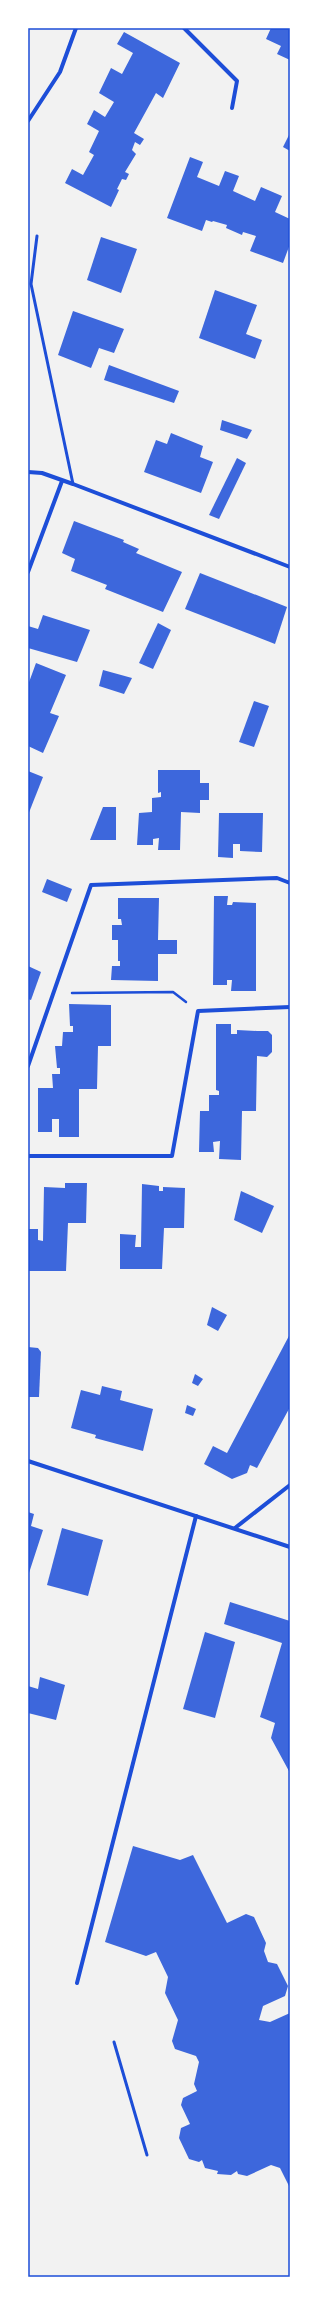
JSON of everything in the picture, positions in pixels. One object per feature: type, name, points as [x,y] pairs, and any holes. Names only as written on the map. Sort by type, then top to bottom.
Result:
[{"type":"street","points":[[28,121],[60,72],[76,28]]},
{"type":"street","points":[[184,28],[238,81],[232,108]]},
{"type":"street","points":[[28,472],[42,473],[73,484],[290,567]]},
{"type":"street","points":[[28,572],[62,481]]},
{"type":"street","points":[[28,1066],[91,885],[277,878],[290,883]]},
{"type":"street","points":[[28,1156],[172,1156],[198,1011],[290,1007]]},
{"type":"street","points":[[28,1461],[290,1547]]},
{"type":"street","points":[[235,1528],[290,1485]]},
{"type":"street","points":[[77,1983],[196,1516]]},
{"type":"lane","points":[[37,236],[31,284],[73,484]]},
{"type":"lane","points":[[114,2042],[147,2155]]},
{"type":"path","points":[[53,994],[173,992],[198,1011]]},
{"type":"building","points":[[271,28],[290,28],[290,60],[277,54],[281,46],[266,39]]},
{"type":"building","points":[[124,32],[180,63],[163,98],[156,93],[134,133],[144,139],[140,145],[135,142],[132,150],[136,154],[125,172],[129,174],[126,180],[122,179],[117,189],[119,190],[111,207],[65,183],[72,169],[83,175],[94,155],[89,152],[99,131],[87,124],[94,110],[105,117],[114,102],[99,93],[111,68],[122,74],[133,53],[117,44]]},
{"type":"building","points":[[290,133],[290,151],[283,147]]},
{"type":"building","points":[[190,157],[203,162],[197,177],[219,186],[225,171],[239,176],[233,191],[255,201],[261,187],[282,196],[275,212],[290,219],[290,244],[283,263],[250,251],[256,236],[243,232],[242,235],[226,228],[227,225],[213,221],[206,220],[202,231],[167,218]]},
{"type":"building","points":[[101,237],[137,249],[121,293],[87,280]]},
{"type":"building","points":[[215,290],[257,305],[246,334],[262,340],[255,359],[199,338]]},
{"type":"building","points":[[73,311],[124,329],[114,353],[99,348],[91,368],[58,355]]},
{"type":"building","points":[[109,365],[179,391],[174,403],[104,380]]},
{"type":"building","points":[[222,420],[252,430],[247,439],[220,430]]},
{"type":"building","points":[[171,433],[203,446],[200,457],[213,462],[201,493],[144,472],[156,440],[167,444]]},
{"type":"building","points":[[237,458],[246,463],[219,519],[209,515]]},
{"type":"building","points":[[74,521],[124,540],[123,542],[139,549],[136,553],[182,572],[163,612],[105,589],[107,585],[71,571],[75,559],[62,553]]},
{"type":"building","points":[[200,573],[287,607],[275,644],[185,609]]},
{"type":"building","points":[[43,615],[90,630],[77,662],[28,648],[28,626],[38,629]]},
{"type":"building","points":[[158,623],[171,630],[153,669],[139,663]]},
{"type":"building","points":[[36,663],[66,675],[50,713],[59,716],[43,753],[28,746],[28,685]]},
{"type":"building","points":[[103,670],[132,678],[124,694],[99,686]]},
{"type":"building","points":[[254,701],[269,706],[254,747],[239,742]]},
{"type":"building","points":[[158,770],[200,770],[200,783],[209,783],[209,800],[200,800],[200,813],[181,812],[180,850],[158,850],[159,838],[153,839],[153,845],[137,845],[139,813],[152,812],[152,798],[161,797],[161,792],[158,793]]},
{"type":"building","points":[[28,771],[43,777],[28,815]]},
{"type":"building","points":[[103,807],[116,807],[116,840],[90,840]]},
{"type":"building","points":[[219,813],[263,813],[262,852],[240,851],[240,844],[233,844],[233,858],[218,857]]},
{"type":"building","points":[[47,879],[72,889],[67,902],[42,892]]},
{"type":"building","points":[[214,896],[228,896],[227,905],[232,905],[233,902],[256,903],[256,991],[231,991],[232,980],[227,980],[227,985],[213,985]]},
{"type":"building","points":[[118,898],[159,898],[158,940],[177,940],[177,954],[158,954],[158,981],[111,980],[112,966],[120,966],[120,961],[118,961],[118,940],[112,940],[112,925],[122,925],[121,919],[118,919]]},
{"type":"building","points":[[28,966],[41,972],[31,1000],[28,999]]},
{"type":"building","points":[[69,1004],[111,1005],[111,1046],[98,1046],[97,1089],[79,1089],[79,1137],[59,1137],[59,1119],[52,1119],[52,1132],[38,1132],[38,1088],[53,1088],[52,1074],[60,1074],[60,1068],[57,1068],[55,1046],[62,1046],[63,1032],[73,1032],[73,1026],[70,1026]]},
{"type":"building","points":[[216,1024],[231,1024],[231,1034],[237,1034],[237,1030],[268,1031],[272,1035],[272,1052],[267,1057],[257,1056],[256,1111],[242,1111],[241,1160],[219,1159],[220,1141],[213,1142],[214,1152],[199,1152],[200,1111],[209,1111],[209,1095],[219,1095],[219,1091],[216,1090]]},
{"type":"building","points":[[65,1183],[87,1183],[86,1223],[68,1223],[66,1271],[28,1271],[28,1229],[38,1229],[38,1240],[43,1241],[44,1187],[65,1188]]},
{"type":"building","points":[[142,1184],[159,1186],[159,1191],[163,1191],[163,1187],[185,1188],[184,1228],[164,1228],[162,1269],[120,1269],[120,1234],[136,1235],[135,1247],[141,1247]]},
{"type":"building","points":[[241,1191],[274,1206],[262,1233],[234,1220]]},
{"type":"building","points":[[212,1307],[227,1315],[218,1331],[207,1325]]},
{"type":"building","points":[[290,1334],[290,1407],[257,1468],[250,1465],[247,1473],[232,1479],[204,1464],[213,1446],[227,1453]]},
{"type":"building","points":[[28,1347],[38,1348],[41,1352],[39,1397],[28,1397]]},
{"type":"building","points":[[195,1374],[203,1379],[198,1386],[192,1383]]},
{"type":"building","points":[[102,1386],[122,1391],[120,1400],[153,1409],[143,1451],[95,1438],[96,1435],[71,1428],[81,1390],[100,1395]]},
{"type":"building","points":[[187,1405],[196,1409],[193,1416],[185,1413]]},
{"type":"building","points":[[28,1512],[34,1514],[31,1526],[43,1530],[28,1576]]},
{"type":"building","points":[[62,1528],[103,1540],[88,1596],[47,1585]]},
{"type":"building","points":[[230,1602],[290,1621],[290,1773],[271,1738],[275,1723],[260,1717],[282,1643],[224,1624]]},
{"type":"building","points":[[205,1632],[235,1642],[215,1718],[183,1709]]},
{"type":"building","points":[[40,1677],[65,1685],[56,1720],[28,1713],[28,1686],[38,1689]]},
{"type":"building","points":[[133,1846],[180,1860],[193,1855],[227,1923],[246,1914],[254,1917],[266,1943],[264,1951],[268,1962],[277,1964],[288,1986],[285,1996],[263,2006],[259,2020],[270,2022],[290,2013],[290,2188],[280,2168],[271,2165],[247,2176],[238,2174],[237,2171],[231,2175],[217,2174],[218,2171],[205,2168],[202,2160],[199,2162],[189,2159],[179,2138],[181,2128],[190,2124],[181,2105],[183,2098],[197,2091],[194,2084],[199,2062],[196,2056],[175,2049],[172,2041],[178,2020],[165,1993],[168,1977],[156,1952],[146,1956],[105,1942]]}]
